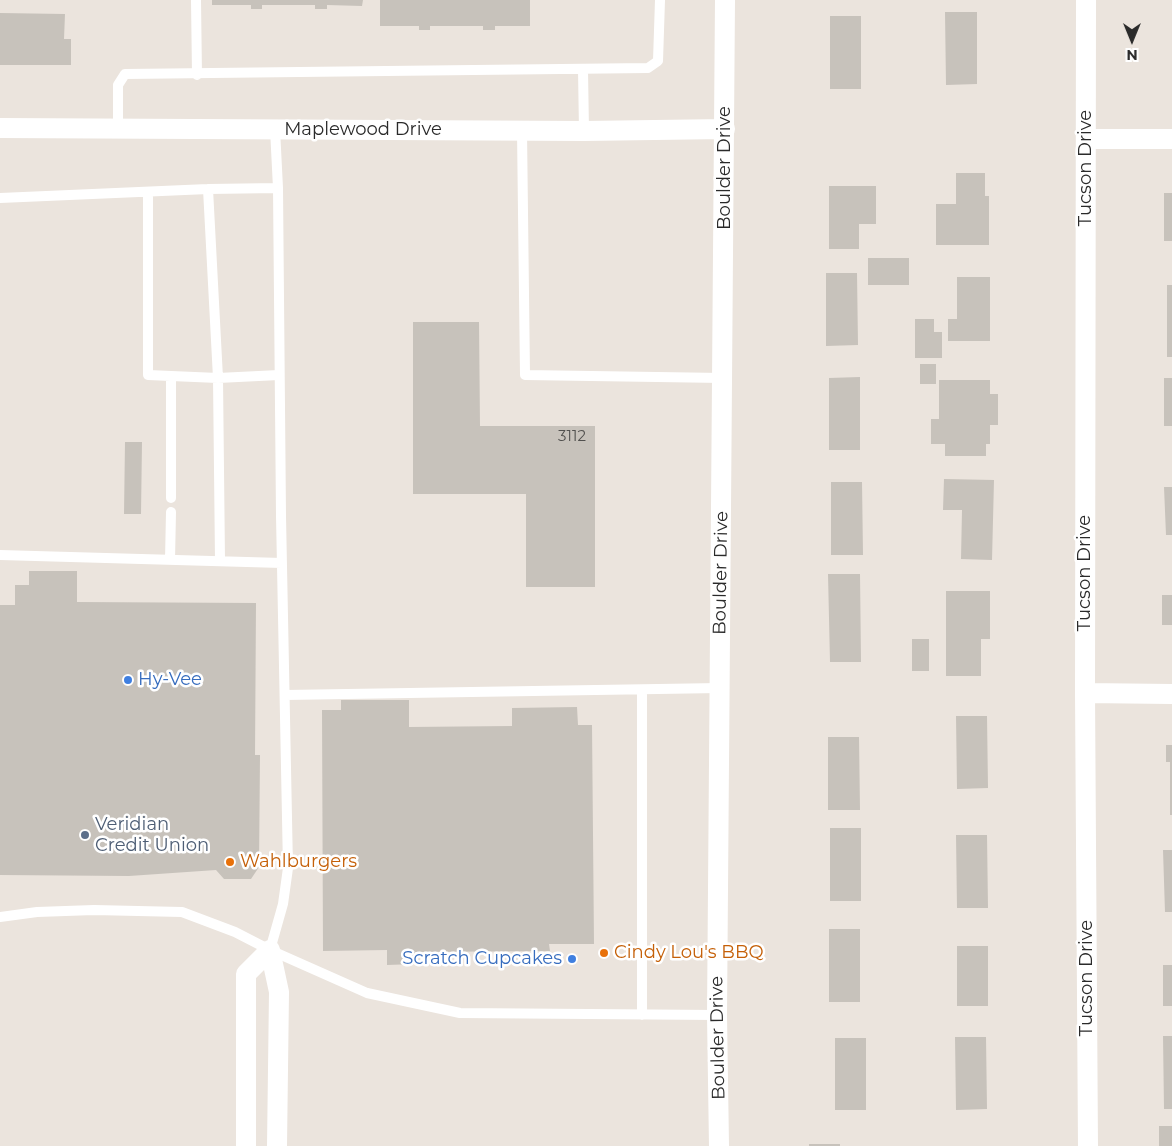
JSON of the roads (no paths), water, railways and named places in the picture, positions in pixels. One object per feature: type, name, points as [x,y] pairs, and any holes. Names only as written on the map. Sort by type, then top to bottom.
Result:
[{"type":"street","name":"Boulder Drive","points":[[720,1146],[717,1015],[725,0]]},
{"type":"street","name":"Tucson Drive","points":[[1086,0],[1085,693],[1088,1146]]},
{"type":"street","name":"Maplewood Drive","points":[[0,128],[522,131],[725,129]]},
{"type":"street","points":[[1086,139],[1172,139]]},
{"type":"street","points":[[1085,693],[1172,694]]},
{"type":"street","points":[[246,1146],[246,974],[270,950]]},
{"type":"street","points":[[270,950],[279,992],[277,1146]]},
{"type":"lane","points":[[196,0],[197,75]]},
{"type":"lane","points":[[118,128],[118,85],[125,74],[197,75],[648,68],[658,61],[660,0]]},
{"type":"lane","points":[[583,70],[584,131]]},
{"type":"lane","points":[[270,950],[283,904],[288,868],[279,376],[278,188],[275,130]]},
{"type":"lane","points":[[522,131],[525,375],[723,378]]},
{"type":"lane","points":[[0,198],[208,188],[278,188]]},
{"type":"lane","points":[[208,188],[218,378],[220,561]]},
{"type":"lane","points":[[148,192],[148,375],[218,378],[279,376]]},
{"type":"lane","points":[[171,377],[171,498]]},
{"type":"lane","points":[[170,560],[171,512]]},
{"type":"lane","points":[[0,555],[282,563]]},
{"type":"lane","points":[[285,695],[720,688]]},
{"type":"lane","points":[[642,690],[642,1015]]},
{"type":"lane","points":[[0,917],[37,912],[94,910],[182,912],[226,928],[270,950],[367,993],[460,1013],[717,1015]]},
{"type":"place","name":"Hy-Vee","points":[[128,680]]},
{"type":"place","name":"Veridian Credit Union","points":[[85,835]]},
{"type":"place","name":"Wahlburgers","points":[[230,862]]},
{"type":"place","name":"Cindy Lou's BBQ","points":[[604,953]]},
{"type":"place","name":"Scratch Cupcakes","points":[[572,959]]}]
